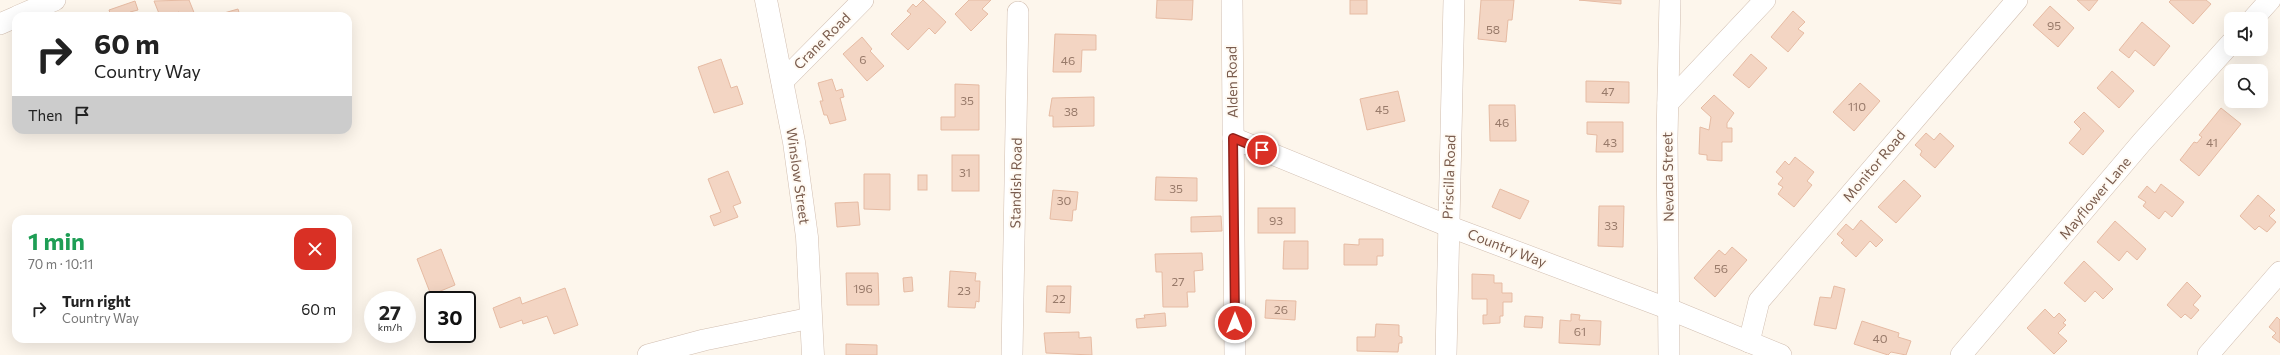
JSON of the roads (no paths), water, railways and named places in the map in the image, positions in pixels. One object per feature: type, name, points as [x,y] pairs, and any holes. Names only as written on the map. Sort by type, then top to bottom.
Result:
[{"type":"street","points":[[26,12],[55,0]]},
{"type":"street","name":"Winslow Street","points":[[766,0],[794,142],[807,237],[813,355]]},
{"type":"street","name":"Crane Road","points":[[782,82],[863,0]]},
{"type":"street","name":"Alden Road","points":[[1232,0],[1235,355]]},
{"type":"street","name":"Priscilla Road","points":[[1446,355],[1454,0]]},
{"type":"street","name":"Nevada Street","points":[[1669,355],[1668,103],[1670,0]]},
{"type":"street","points":[[1668,103],[1765,0]]},
{"type":"street","name":"Monitor Road","points":[[1749,342],[1759,301],[2017,0]]},
{"type":"street","points":[[2259,12],[2270,0]]},
{"type":"street","name":"Standish Road","points":[[1012,355],[1018,12]]},
{"type":"street","points":[[0,24],[12,18]]},
{"type":"street","name":"Mayflower Lane","points":[[1961,355],[2142,142],[2224,51]]},
{"type":"street","name":"Country Way","points":[[1233,138],[1448,226],[1669,309],[1782,355]]},
{"type":"street","points":[[2208,355],[2280,272]]},
{"type":"street","points":[[648,355],[704,340],[811,318]]}]
